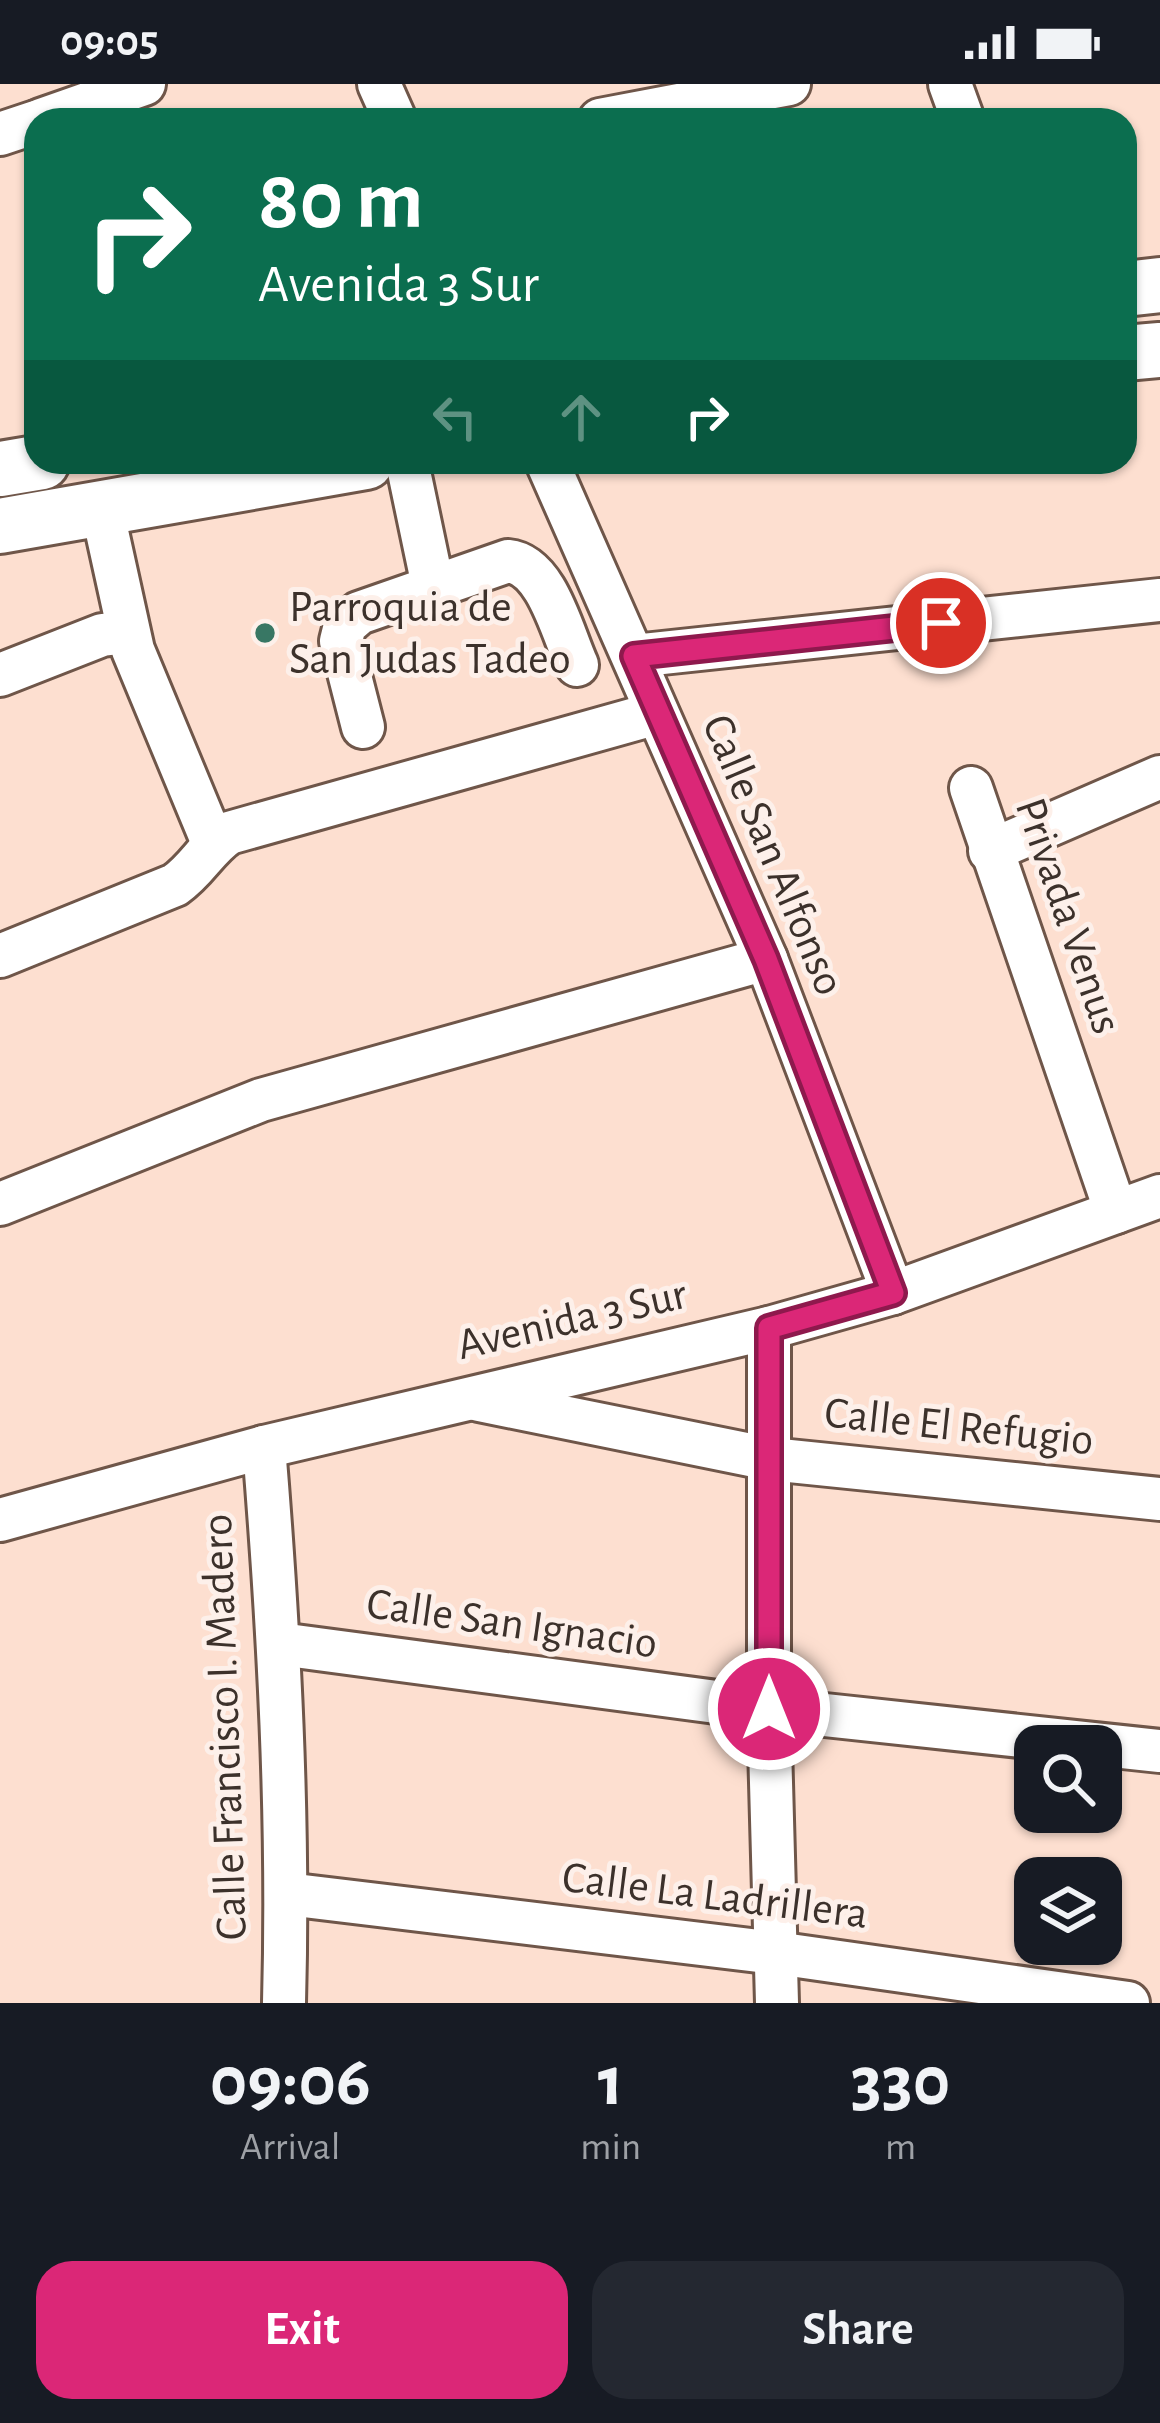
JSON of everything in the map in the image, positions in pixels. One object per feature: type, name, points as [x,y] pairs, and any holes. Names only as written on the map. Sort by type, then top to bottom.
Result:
[{"type":"main road","points":[[0,526],[296,474]]},
{"type":"street","points":[[75,108],[144,84]]},
{"type":"street","points":[[663,108],[788,84]]},
{"type":"street","points":[[410,474],[433,586]]},
{"type":"street","name":"Calle San Alfonso","points":[[552,474],[766,959],[893,1293]]},
{"type":"street","points":[[102,508],[128,632],[213,843]]},
{"type":"street","points":[[363,727],[341,641],[345,625],[359,613],[508,561],[523,563],[538,577],[577,664]]},
{"type":"street","points":[[634,656],[1160,600]]},
{"type":"street","points":[[0,675],[102,635],[128,632]]},
{"type":"street","points":[[0,956],[176,885],[198,869],[213,843],[256,823],[657,712]]},
{"type":"street","points":[[990,850],[1160,777]]},
{"type":"street","name":"Privada Venus","points":[[971,788],[1117,1212]]},
{"type":"street","points":[[0,1204],[261,1100],[766,959]]},
{"type":"street","name":"Avenida 3 Sur","points":[[0,1520],[465,1396],[769,1328],[893,1293],[1160,1196]]},
{"type":"street","points":[[769,1328],[769,1709],[776,2003]]},
{"type":"street","name":"Calle El Refugio","points":[[465,1396],[770,1459],[1160,1498]]},
{"type":"street","name":"Calle Francisco I. Madero","points":[[264,1447],[280,1644],[287,1894],[284,2003]]},
{"type":"street","name":"Calle San Ignacio","points":[[280,1644],[769,1709],[1160,1751]]},
{"type":"street","name":"Calle La Ladrillera","points":[[287,1894],[776,1953],[1128,2003]]},
{"type":"place","name":"Parroquia de San Judas Tadeo","points":[[265,633]]},
{"type":"route","points":[[769,1709],[769,1328],[893,1293],[766,959],[634,656],[941,623]]}]
